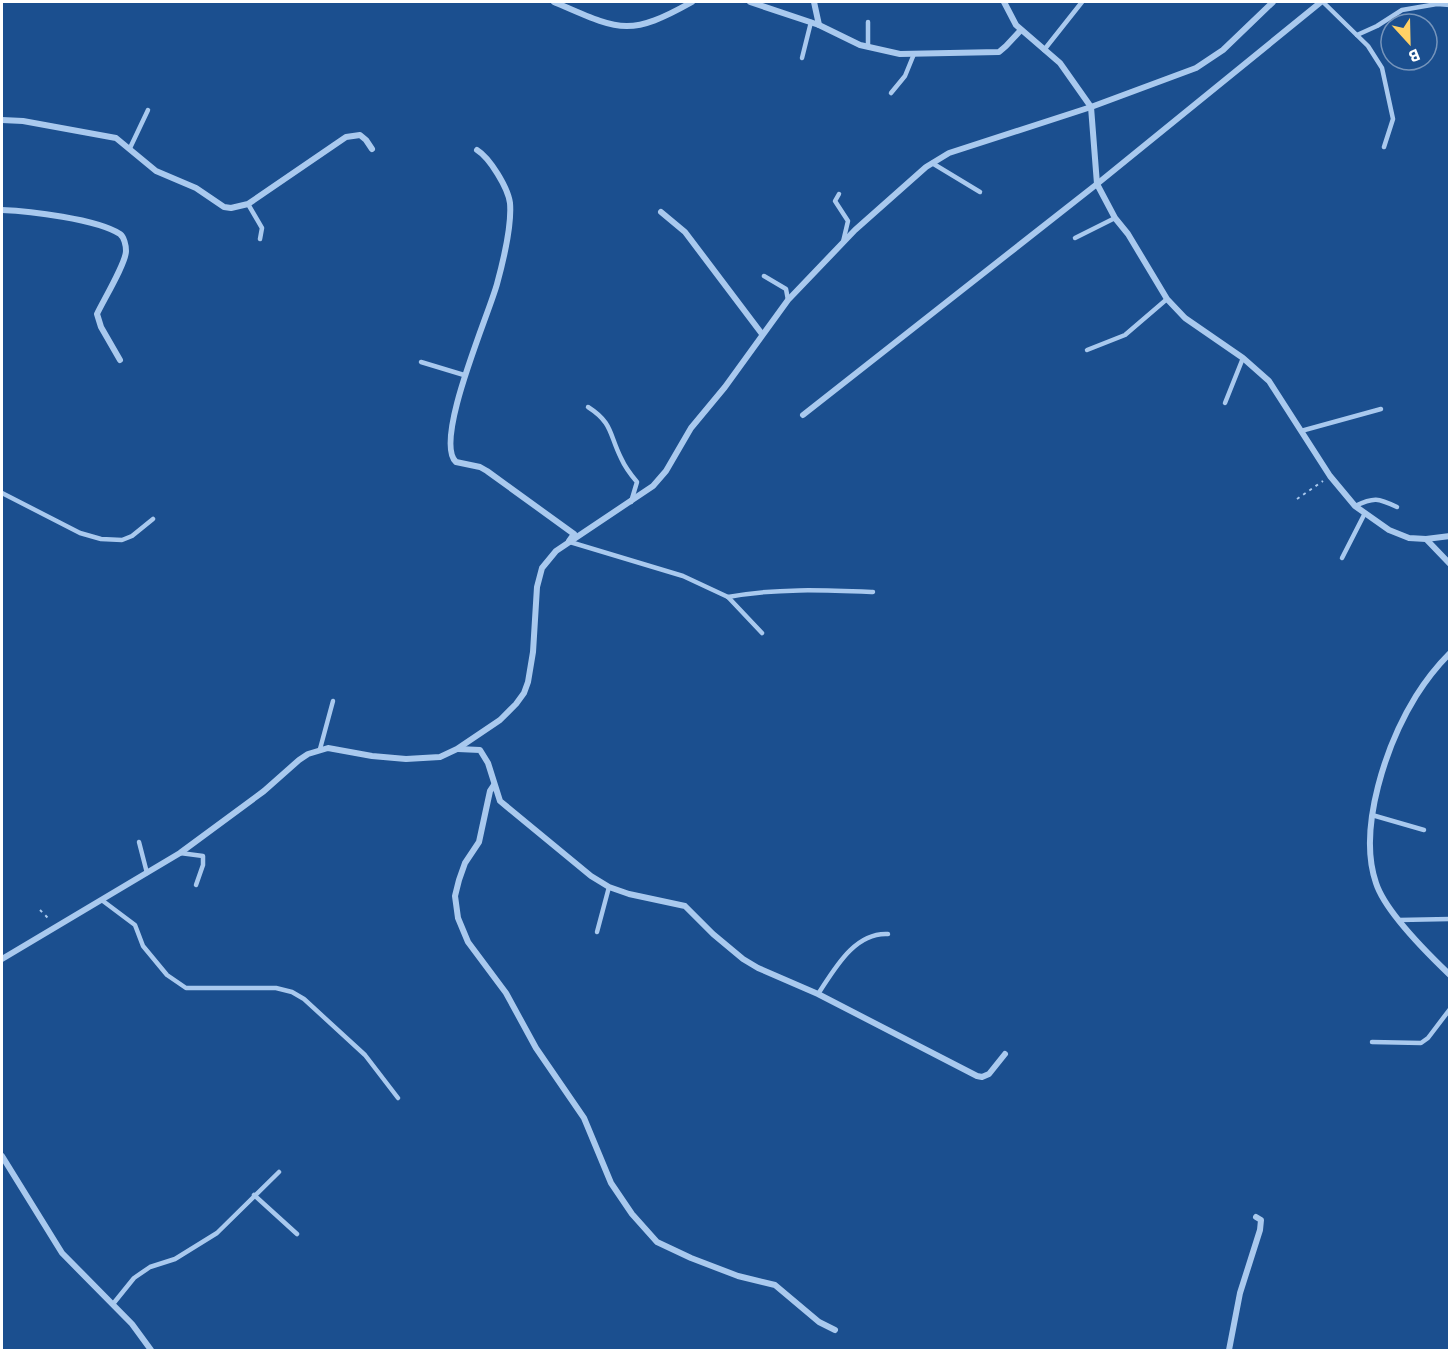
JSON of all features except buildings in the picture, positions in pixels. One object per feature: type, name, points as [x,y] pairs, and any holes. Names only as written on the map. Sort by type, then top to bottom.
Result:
[{"type":"street","points":[[554,2],[599,21],[626,27],[662,19],[692,2]]},
{"type":"street","points":[[750,2],[819,25],[868,47],[900,54],[999,52],[1021,30]]},
{"type":"street","points":[[814,2],[819,25]]},
{"type":"street","points":[[1004,2],[1011,17],[1021,30],[1059,63],[1091,107],[1097,184],[1114,218],[1128,234],[1167,300],[1185,318],[1243,358],[1269,381],[1330,476],[1355,506],[1409,538],[1449,537]]},
{"type":"street","points":[[2,959],[180,853],[264,791],[299,760],[320,749],[328,748],[406,759],[440,757],[457,749],[500,720],[516,704],[528,682],[533,652],[539,578],[550,556],[653,486],[666,471],[692,428],[788,300],[843,242],[932,163],[960,149],[1091,107],[1202,65],[1224,50],[1273,2]]},
{"type":"street","points":[[803,415],[1097,184],[1322,2]]},
{"type":"street","points":[[2,120],[23,121],[116,138],[156,171],[196,188],[224,207],[231,208],[248,204],[346,137],[360,135],[372,149]]},
{"type":"street","points":[[477,150],[486,156],[495,170],[510,201],[510,212],[496,286],[464,375],[453,422],[450,450],[456,462],[480,467],[487,471],[562,524],[574,534],[567,544]]},
{"type":"street","points":[[2,210],[70,219],[101,226],[121,235],[124,239],[125,255],[97,314],[101,327],[120,360]]},
{"type":"street","points":[[661,212],[686,232],[762,334]]},
{"type":"street","points":[[1426,539],[1449,564]]},
{"type":"street","points":[[1449,652],[1415,697],[1390,748],[1369,831],[1376,883],[1382,896],[1399,920],[1449,975]]},
{"type":"street","points":[[457,749],[480,750],[488,763],[500,801],[579,867],[609,887],[629,894],[685,906],[713,934],[743,959],[758,968],[818,994],[977,1076],[982,1077],[989,1074],[1005,1054]]},
{"type":"street","points":[[494,785],[490,791],[479,842],[465,863],[459,880],[455,896],[458,918],[468,942],[506,993],[536,1048],[584,1118],[611,1183],[632,1214],[657,1242],[738,1276],[775,1285],[819,1322],[835,1330]]},
{"type":"street","points":[[2,1156],[62,1253],[86,1280],[132,1324],[151,1350]]},
{"type":"street","points":[[1229,1350],[1239,1293],[1260,1230],[1261,1220],[1257,1217]]},
{"type":"lane","points":[[1044,50],[1082,2]]},
{"type":"lane","points":[[1322,2],[1358,35],[1379,62],[1384,73],[1393,119],[1384,147]]},
{"type":"lane","points":[[1358,35],[1402,10],[1437,4],[1449,5]]},
{"type":"lane","points":[[802,58],[811,22]]},
{"type":"lane","points":[[867,22],[868,47]]},
{"type":"lane","points":[[891,93],[905,76],[914,54]]},
{"type":"lane","points":[[130,148],[148,110]]},
{"type":"lane","points":[[932,163],[980,192]]},
{"type":"lane","points":[[839,194],[835,201],[848,221],[843,242]]},
{"type":"lane","points":[[248,204],[262,228],[260,239]]},
{"type":"lane","points":[[1075,238],[1114,218]]},
{"type":"lane","points":[[764,276],[786,289],[788,300]]},
{"type":"lane","points":[[1087,350],[1125,335],[1167,300]]},
{"type":"lane","points":[[1225,403],[1243,358]]},
{"type":"lane","points":[[421,362],[464,375]]},
{"type":"lane","points":[[588,407],[601,415],[608,424],[621,459],[637,482],[631,502]]},
{"type":"lane","points":[[1301,431],[1381,409]]},
{"type":"lane","points":[[2,493],[80,533],[101,539],[122,540],[132,536],[153,519]]},
{"type":"lane","points":[[1355,506],[1371,499],[1382,500],[1396,507]]},
{"type":"lane","points":[[1342,558],[1365,513]]},
{"type":"lane","points":[[567,544],[683,576],[728,597],[762,633]]},
{"type":"lane","points":[[728,597],[758,591],[792,589],[873,592]]},
{"type":"lane","points":[[320,749],[333,701]]},
{"type":"lane","points":[[1372,815],[1424,830]]},
{"type":"lane","points":[[139,842],[147,873]]},
{"type":"lane","points":[[180,853],[203,856],[203,865],[196,885]]},
{"type":"lane","points":[[597,932],[609,887]]},
{"type":"lane","points":[[103,900],[135,925],[143,946],[167,975],[186,988],[276,988],[304,999],[364,1054],[398,1098]]},
{"type":"lane","points":[[1399,920],[1449,919]]},
{"type":"lane","points":[[818,994],[853,948],[872,935],[888,934]]},
{"type":"lane","points":[[1372,1042],[1420,1043],[1428,1038],[1449,1009]]},
{"type":"lane","points":[[113,1304],[134,1278],[150,1268],[175,1258],[217,1233],[279,1172]]},
{"type":"lane","points":[[254,1195],[297,1234]]},
{"type":"path","points":[[1297,499],[1330,476]]},
{"type":"path","points":[[40,910],[57,926]]}]
